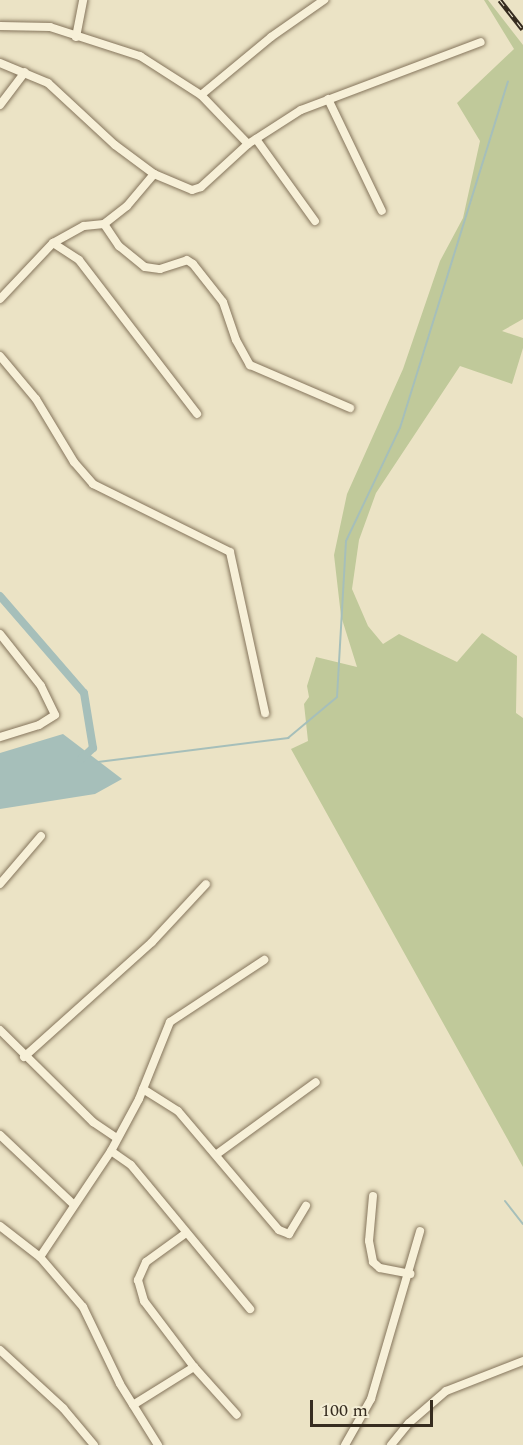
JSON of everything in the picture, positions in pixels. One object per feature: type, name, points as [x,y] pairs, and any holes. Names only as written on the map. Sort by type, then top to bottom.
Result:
[{"type":"street","points":[[76,37],[83,0]]},
{"type":"street","points":[[201,95],[271,37],[324,0]]},
{"type":"street","points":[[0,27],[50,27],[140,56],[201,95],[252,142],[315,221]]},
{"type":"street","points":[[0,63],[48,83],[89,124],[154,174],[192,190],[252,142],[301,110],[481,42]]},
{"type":"street","points":[[0,105],[25,72]]},
{"type":"street","points":[[328,99],[382,212]]},
{"type":"street","points":[[0,299],[52,243],[84,226],[104,224],[127,206],[154,174]]},
{"type":"street","points":[[104,224],[119,246],[145,267],[160,269],[187,260],[193,264],[223,302],[236,340],[250,365],[350,408]]},
{"type":"street","points":[[52,243],[79,260],[197,414]]},
{"type":"street","points":[[0,356],[36,399],[74,462],[93,484],[230,552],[265,713]]},
{"type":"street","points":[[0,634],[23,660],[41,686],[55,715],[39,725],[0,737]]},
{"type":"street","points":[[0,884],[41,836]]},
{"type":"street","points":[[24,1057],[152,942],[206,884]]},
{"type":"street","points":[[40,1257],[73,1204],[111,1151],[143,1089],[170,1022],[264,960]]},
{"type":"street","points":[[0,1030],[24,1057],[93,1122],[117,1138]]},
{"type":"street","points":[[217,1154],[316,1082]]},
{"type":"street","points":[[143,1089],[178,1111],[217,1154],[279,1230],[289,1234],[306,1206]]},
{"type":"street","points":[[0,1135],[73,1204]]},
{"type":"street","points":[[111,1151],[131,1165],[250,1309]]},
{"type":"street","points":[[373,1196],[369,1241],[373,1262],[380,1268],[410,1274]]},
{"type":"street","points":[[0,1226],[40,1257],[83,1307],[133,1405],[158,1445]]},
{"type":"street","points":[[345,1445],[371,1399],[410,1274],[420,1231]]},
{"type":"street","points":[[186,1233],[146,1262],[138,1280],[144,1300],[194,1367],[237,1415]]},
{"type":"street","points":[[0,1350],[63,1408],[94,1445]]},
{"type":"street","points":[[391,1445],[409,1423],[446,1391],[523,1361]]},
{"type":"street","points":[[133,1405],[194,1367]]},
{"type":"green space","points":[[484,0],[488,0],[523,45],[523,319],[502,331],[523,338],[523,348],[512,384],[460,366],[376,493],[359,540],[352,589],[368,626],[383,644],[399,634],[457,662],[482,633],[517,656],[516,713],[523,718],[523,1167],[291,749],[308,741],[304,704],[309,697],[307,686],[316,657],[357,667],[341,616],[334,555],[347,494],[403,369],[440,261],[463,218],[480,141],[457,103],[514,49]]},
{"type":"water","points":[[63,734],[122,779],[95,794],[0,809],[0,753]]},
{"type":"waterway","points":[[98,762],[288,738],[337,697],[346,541],[400,428],[508,81]]},
{"type":"waterway","points":[[0,596],[84,693],[93,748],[81,759]]},
{"type":"waterway","points":[[505,1201],[523,1224]]},
{"type":"railway","points":[[500,0],[523,29]]}]
